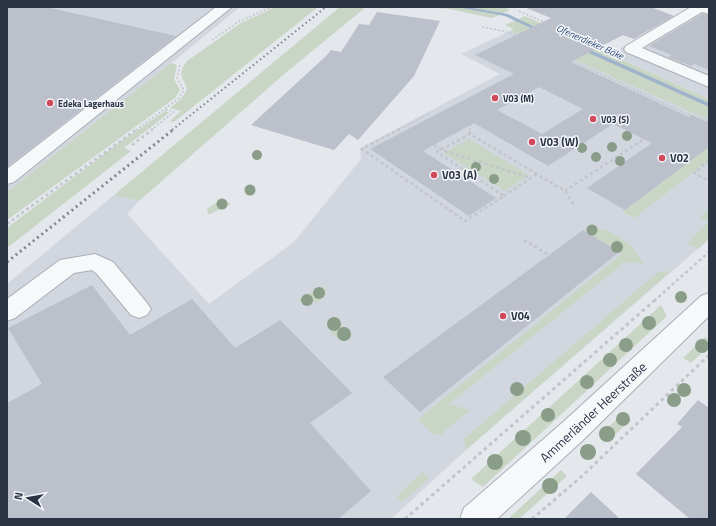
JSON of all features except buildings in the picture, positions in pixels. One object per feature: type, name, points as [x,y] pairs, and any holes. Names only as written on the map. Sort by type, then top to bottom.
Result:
[{"type":"street","points":[[7,178],[225,7]]},
{"type":"street","points":[[631,48],[701,7],[709,10]]},
{"type":"street","points":[[631,48],[709,82]]},
{"type":"street","points":[[7,312],[68,266],[95,262],[105,268],[139,309]]},
{"type":"street","name":"Ammerländer Heerstraße","points":[[475,519],[572,432],[709,302]]},
{"type":"path","points":[[207,44],[238,22],[271,7]]},
{"type":"path","points":[[519,11],[610,51],[631,48]]},
{"type":"path","points":[[482,27],[512,33],[683,112],[709,122]]},
{"type":"path","points":[[556,64],[566,58]]},
{"type":"path","points":[[7,224],[116,142],[178,98],[184,90],[177,78],[177,72],[183,62]]},
{"type":"path","points":[[621,95],[631,88]]},
{"type":"path","points":[[132,145],[174,112],[164,109]]},
{"type":"path","points":[[667,123],[683,112]]},
{"type":"path","points":[[430,113],[362,149],[465,221],[476,212],[504,196],[537,174]]},
{"type":"path","points":[[426,115],[430,118]]},
{"type":"path","points":[[470,134],[471,121]]},
{"type":"path","points":[[565,191],[662,127]]},
{"type":"path","points":[[470,134],[437,152],[504,196]]},
{"type":"path","points":[[470,134],[565,191],[574,205]]},
{"type":"path","points":[[434,144],[442,150],[531,178]]},
{"type":"path","points":[[709,161],[694,173],[709,181]]},
{"type":"path","points":[[524,240],[549,255]]},
{"type":"path","points":[[405,519],[709,252]]},
{"type":"path","points":[[532,519],[581,477],[709,355]]},
{"type":"shaded area","name":"Edeka Lagerhaus","points":[[7,7],[240,7],[7,192]]},
{"type":"shaded area","points":[[696,7],[709,7],[709,99],[610,54]]},
{"type":"shaded area","points":[[514,29],[709,119],[709,239],[466,450],[391,519],[7,519],[7,284],[114,195],[139,201],[127,214],[209,304],[294,242],[361,159],[360,148],[500,74],[461,54]]},
{"type":"green space","points":[[275,7],[318,7],[174,122],[170,121],[181,111],[170,108],[181,99],[187,90],[181,73],[187,61],[241,23]]},
{"type":"green space","points":[[340,7],[366,7],[283,75],[139,201],[114,195]]},
{"type":"green space","points":[[423,7],[504,7],[510,10],[492,18],[449,9]]},
{"type":"green space","points":[[525,16],[709,99],[709,120],[511,31],[514,29],[505,25]]},
{"type":"green space","points":[[171,63],[177,65],[174,79],[180,90],[175,98],[7,220],[7,192]]},
{"type":"green space","points":[[165,111],[169,113],[124,148],[131,151],[7,248],[7,228],[119,143]]},
{"type":"green space","points":[[469,139],[529,175],[505,191],[444,153]]},
{"type":"green space","points":[[709,147],[709,160],[634,218],[623,212]]},
{"type":"green space","points":[[219,201],[225,201],[231,204],[208,215],[207,209]]},
{"type":"green space","points":[[708,210],[709,211],[709,222],[700,217]]},
{"type":"green space","points":[[709,222],[709,239],[698,249],[687,243]]},
{"type":"green space","points":[[595,228],[604,230],[624,240],[634,250],[644,264],[625,262],[449,404],[470,410],[440,435],[432,433],[418,419],[622,254],[588,233]]},
{"type":"green space","points":[[671,271],[466,450],[464,439],[658,272]]},
{"type":"green space","points":[[322,286],[326,290],[326,294],[319,301],[306,304],[298,300]]},
{"type":"green space","points":[[661,305],[667,316],[483,487],[471,479]]},
{"type":"green space","points":[[333,316],[353,336],[341,339],[331,334],[327,323]]},
{"type":"green space","points":[[705,337],[709,339],[709,346],[691,363],[683,358]]},
{"type":"green space","points":[[623,414],[631,420],[607,442],[599,435]]},
{"type":"green space","points":[[561,470],[567,476],[519,519],[508,519]]},
{"type":"green space","points":[[423,472],[429,478],[402,502],[397,496]]},
{"type":"waterway","name":"Ofenerdieker Bäke","points":[[459,7],[506,15],[541,31]]},
{"type":"waterway","name":"Ofenerdieker Bäke","points":[[582,48],[709,105]]},
{"type":"railway","points":[[172,130],[326,7]]},
{"type":"railway","points":[[7,262],[174,129]]},
{"type":"place","name":"V03 (M)","points":[[495,98]]},
{"type":"place","name":"Edeka Lagerhaus","points":[[50,103]]},
{"type":"place","name":"V03 (S)","points":[[593,119]]},
{"type":"place","name":"V03 (W)","points":[[532,142]]},
{"type":"place","name":"V02","points":[[662,158]]},
{"type":"place","name":"V03 (A)","points":[[434,175]]},
{"type":"place","name":"V04","points":[[503,316]]}]
